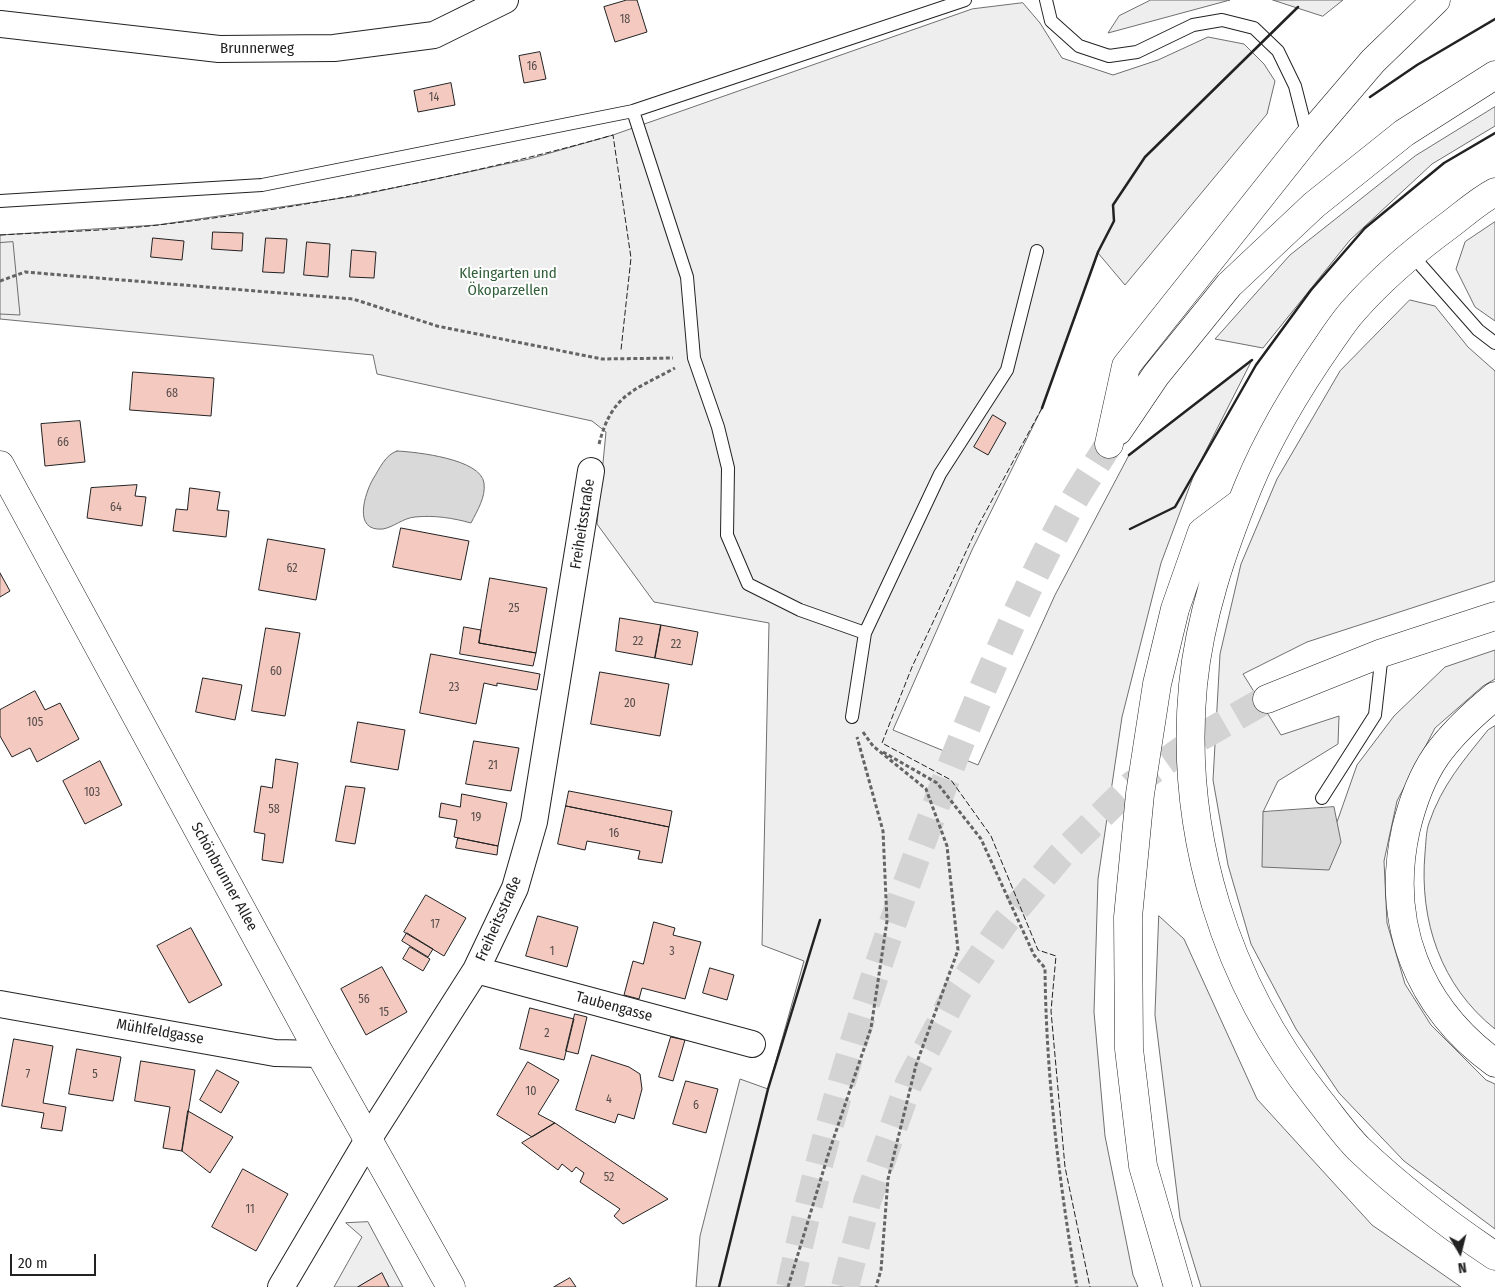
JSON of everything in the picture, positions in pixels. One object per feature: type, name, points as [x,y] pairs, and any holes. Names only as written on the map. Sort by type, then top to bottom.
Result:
[{"type":"main road","points":[[1436,0],[1373,61],[1308,137],[1126,366],[1109,444],[1156,375],[1229,285],[1314,205],[1404,132],[1495,75]]},
{"type":"main road","points":[[1495,192],[1411,254],[1352,312],[1305,377],[1261,455],[1226,543],[1205,613],[1193,684],[1191,743],[1195,798],[1202,850],[1220,917],[1249,992],[1275,1039],[1300,1076],[1356,1147],[1442,1221],[1495,1256]]},
{"type":"main road","name":"Schönbrunner Allee","points":[[0,465],[320,1054],[369,1138],[451,1287]]},
{"type":"main road","points":[[1178,1287],[1144,1166],[1129,1048],[1128,917],[1140,794],[1157,684],[1175,609],[1202,532],[1242,502]]},
{"type":"main road","points":[[1267,699],[1382,652],[1495,616]]},
{"type":"main road","points":[[1495,696],[1466,720],[1436,756],[1427,772],[1409,817],[1399,880],[1402,922],[1414,964],[1421,980],[1450,1022],[1495,1063]]},
{"type":"street","name":"Brunnerweg","points":[[0,24],[218,49],[334,48],[434,35],[506,0]]},
{"type":"street","name":"Freiheitsstraße","points":[[281,1287],[369,1138],[476,970],[515,888],[534,822],[591,472]]},
{"type":"street","name":"Taubengasse","points":[[476,970],[752,1044]]},
{"type":"street","name":"Mühlfeldgasse","points":[[0,1004],[276,1053],[320,1054]]},
{"type":"lane","points":[[0,201],[262,185],[633,111],[965,0]]},
{"type":"lane","points":[[1046,0],[1051,21],[1079,46],[1109,56],[1137,52],[1193,26],[1222,20],[1254,28],[1278,50],[1295,86],[1308,137]]},
{"type":"lane","points":[[633,111],[687,276],[694,358],[718,427],[728,468],[727,535],[748,584],[800,610],[865,633]]},
{"type":"lane","points":[[852,717],[865,633],[940,474],[1007,370],[1037,252]]},
{"type":"lane","points":[[1411,254],[1478,330],[1495,343]]},
{"type":"lane","points":[[1322,798],[1375,715],[1382,652]]},
{"type":"path","points":[[0,281],[25,272],[353,299],[437,326],[602,359],[694,358]]},
{"type":"path","points":[[591,472],[604,424],[624,395],[694,358]]},
{"type":"path","points":[[852,717],[873,746],[926,789],[947,846],[958,950],[916,1064],[888,1179],[881,1270],[876,1287]]},
{"type":"path","points":[[788,1287],[829,1152],[871,1028],[887,921],[883,831],[852,717]]},
{"type":"path","points":[[873,746],[937,783],[981,839],[1034,955],[1046,968],[1046,1027],[1060,1184],[1077,1287]]},
{"type":"green space","points":[[1151,0],[1230,0],[1108,33],[1119,16]]},
{"type":"green space","points":[[1273,0],[1343,0],[1323,16]]},
{"type":"green space","name":"Kleingarten und Ökoparzellen","points":[[1023,3],[1040,23],[1062,58],[1113,75],[1158,60],[1208,37],[1244,44],[1264,64],[1275,81],[1267,114],[1125,285],[1098,253],[1042,408],[972,550],[893,730],[978,765],[1055,595],[1129,455],[1252,360],[1195,472],[1161,563],[1122,717],[1098,879],[1094,1012],[1105,1136],[1133,1275],[1138,1287],[696,1287],[700,1236],[740,1079],[768,1089],[804,961],[762,945],[769,623],[654,602],[597,524],[606,432],[592,421],[377,374],[373,355],[0,319],[0,235],[157,225],[356,196],[529,159],[613,135],[972,9]]},
{"type":"green space","points":[[1495,107],[1495,126],[1432,164],[1350,240],[1263,348],[1215,339],[1290,255],[1415,156]]},
{"type":"green space","points":[[1495,222],[1495,321],[1475,307],[1456,269],[1465,242]]},
{"type":"green space","points":[[1410,300],[1435,306],[1468,347],[1495,371],[1495,581],[1307,642],[1243,674],[1281,735],[1339,716],[1338,744],[1278,781],[1263,812],[1337,822],[1357,765],[1394,716],[1445,667],[1495,650],[1495,679],[1483,686],[1435,728],[1397,801],[1384,861],[1387,923],[1405,984],[1431,1025],[1486,1080],[1495,1084],[1495,1229],[1404,1161],[1339,1093],[1296,1029],[1251,944],[1228,865],[1213,780],[1220,654],[1241,564],[1277,479],[1340,371]]},
{"type":"green space","points":[[1495,726],[1495,1029],[1476,1012],[1460,993],[1448,972],[1430,927],[1424,878],[1427,833],[1434,809],[1462,763],[1488,730]]},
{"type":"green space","points":[[1159,916],[1184,939],[1257,1099],[1372,1225],[1461,1287],[1201,1287],[1180,1218],[1155,1015]]},
{"type":"green space","points":[[368,1222],[403,1287],[389,1287],[381,1274],[358,1287],[334,1287],[362,1237],[346,1223]]},
{"type":"shaded area","points":[[13,242],[20,315],[0,314],[0,243]]},
{"type":"shaded area","points":[[397,451],[447,458],[472,468],[480,475],[484,483],[484,493],[481,504],[471,523],[443,517],[422,516],[406,519],[383,529],[373,528],[367,524],[363,510],[370,485],[386,459]]},
{"type":"shaded area","points":[[1334,807],[1341,842],[1329,870],[1262,867],[1263,812]]},
{"type":"building","points":[[627,0],[637,0],[647,32],[615,42],[604,7]]},
{"type":"building","points":[[540,52],[546,79],[524,83],[519,56]]},
{"type":"building","points":[[451,83],[455,105],[418,112],[414,91]]},
{"type":"building","points":[[213,232],[243,233],[242,251],[212,249]]},
{"type":"building","points":[[153,238],[184,241],[182,260],[151,257]]},
{"type":"building","points":[[266,238],[287,239],[284,273],[263,272]]},
{"type":"building","points":[[307,242],[330,244],[328,277],[304,275]]},
{"type":"building","points":[[352,250],[376,252],[374,278],[350,277]]},
{"type":"building","points":[[133,372],[214,378],[211,416],[130,410]]},
{"type":"building","points":[[993,415],[1006,423],[988,455],[974,447]]},
{"type":"building","points":[[80,421],[85,462],[45,466],[41,424]]},
{"type":"building","points":[[137,485],[135,496],[146,497],[142,526],[87,518],[91,488]]},
{"type":"building","points":[[190,488],[220,492],[217,510],[229,511],[226,537],[173,531],[176,509],[187,510]]},
{"type":"building","points":[[401,528],[469,541],[461,580],[393,567]]},
{"type":"building","points":[[268,539],[325,549],[316,600],[259,590]]},
{"type":"building","points":[[0,573],[10,591],[0,597]]},
{"type":"building","points":[[490,578],[547,588],[536,653],[479,643]]},
{"type":"building","points":[[620,618],[661,625],[655,658],[616,651]]},
{"type":"building","points":[[661,625],[698,632],[692,665],[655,658]]},
{"type":"building","points":[[464,627],[481,630],[479,643],[536,653],[533,666],[460,654]]},
{"type":"building","points":[[266,628],[300,633],[285,716],[252,711]]},
{"type":"building","points":[[431,654],[540,674],[537,690],[497,683],[497,686],[484,683],[476,724],[420,713]]},
{"type":"building","points":[[600,672],[669,684],[660,736],[591,724]]},
{"type":"building","points":[[203,678],[242,685],[235,720],[196,712]]},
{"type":"building","points":[[35,691],[45,710],[60,703],[79,739],[37,762],[30,748],[12,757],[0,736],[0,710]]},
{"type":"building","points":[[358,722],[405,730],[398,770],[351,762]]},
{"type":"building","points":[[474,741],[519,748],[511,791],[466,784]]},
{"type":"building","points":[[276,759],[298,763],[283,863],[262,860],[265,834],[254,832],[261,786],[272,788]]},
{"type":"building","points":[[100,761],[122,805],[85,824],[63,781]]},
{"type":"building","points":[[346,786],[365,788],[355,844],[336,841]]},
{"type":"building","points":[[569,791],[672,811],[669,827],[566,806]]},
{"type":"building","points":[[462,794],[507,803],[498,846],[454,837],[457,820],[439,817],[441,803],[460,807]]},
{"type":"building","points":[[566,806],[669,827],[662,863],[638,859],[640,851],[587,841],[585,850],[558,844]]},
{"type":"building","points":[[458,838],[498,846],[497,855],[456,848]]},
{"type":"building","points":[[426,895],[466,918],[444,956],[404,932]]},
{"type":"building","points":[[538,916],[578,927],[567,967],[526,956]]},
{"type":"building","points":[[654,922],[675,928],[673,935],[701,942],[685,999],[642,988],[639,999],[624,995],[633,961],[643,964]]},
{"type":"building","points":[[191,928],[222,985],[189,1003],[157,946]]},
{"type":"building","points":[[407,933],[433,949],[428,957],[402,941]]},
{"type":"building","points":[[410,947],[430,959],[423,971],[403,959]]},
{"type":"building","points":[[382,967],[407,1012],[366,1035],[341,989]]},
{"type":"building","points":[[710,968],[734,975],[727,1000],[703,993]]},
{"type":"building","points":[[530,1008],[574,1019],[564,1060],[520,1049]]},
{"type":"building","points":[[575,1014],[587,1017],[578,1054],[566,1051]]},
{"type":"building","points":[[671,1037],[685,1040],[673,1081],[659,1077]]},
{"type":"building","points":[[14,1039],[53,1046],[43,1103],[66,1107],[62,1131],[41,1128],[44,1113],[2,1106]]},
{"type":"building","points":[[77,1049],[121,1057],[113,1101],[69,1094]]},
{"type":"building","points":[[592,1055],[629,1067],[640,1074],[642,1089],[634,1119],[618,1114],[615,1123],[576,1110]]},
{"type":"building","points":[[141,1061],[195,1070],[182,1151],[163,1148],[170,1107],[135,1101]]},
{"type":"building","points":[[528,1062],[559,1080],[538,1114],[555,1123],[532,1137],[497,1115]]},
{"type":"building","points":[[217,1070],[239,1082],[221,1113],[200,1100]]},
{"type":"building","points":[[686,1081],[718,1089],[706,1133],[673,1124]]},
{"type":"building","points":[[188,1111],[233,1137],[210,1173],[182,1151]]},
{"type":"building","points":[[555,1123],[668,1199],[623,1224],[614,1216],[620,1209],[580,1182],[584,1173],[576,1167],[572,1172],[562,1164],[558,1170],[522,1143]]},
{"type":"building","points":[[243,1169],[288,1194],[256,1251],[212,1227]]},
{"type":"building","points":[[382,1273],[389,1287],[358,1287]]},
{"type":"building","points":[[570,1278],[576,1287],[554,1287]]},
{"type":"tunnel","points":[[790,1287],[818,1168],[851,1051],[888,936],[930,821],[976,704],[1028,589],[1071,505],[1109,444]]},
{"type":"tunnel","points":[[845,1287],[867,1202],[909,1083],[956,993],[1004,923],[1061,855],[1132,785],[1199,738],[1267,699]]},
{"type":"fence","points":[[0,235],[138,227],[216,218],[330,200],[501,164],[613,135],[631,258],[621,350]]},
{"type":"fence","points":[[1042,408],[978,526],[912,667],[882,743],[951,780],[991,836],[1038,950],[1056,956],[1051,1011],[1065,1167],[1090,1287]]},
{"type":"wall","points":[[1042,408],[1098,252],[1114,221],[1113,205],[1145,157],[1298,7]]},
{"type":"wall","points":[[1370,97],[1417,65],[1495,19]]},
{"type":"wall","points":[[1130,529],[1175,507],[1256,365],[1311,290],[1365,228],[1444,163],[1495,133]]},
{"type":"wall","points":[[1129,455],[1252,360]]},
{"type":"wall","points":[[719,1287],[768,1089],[820,920]]}]
